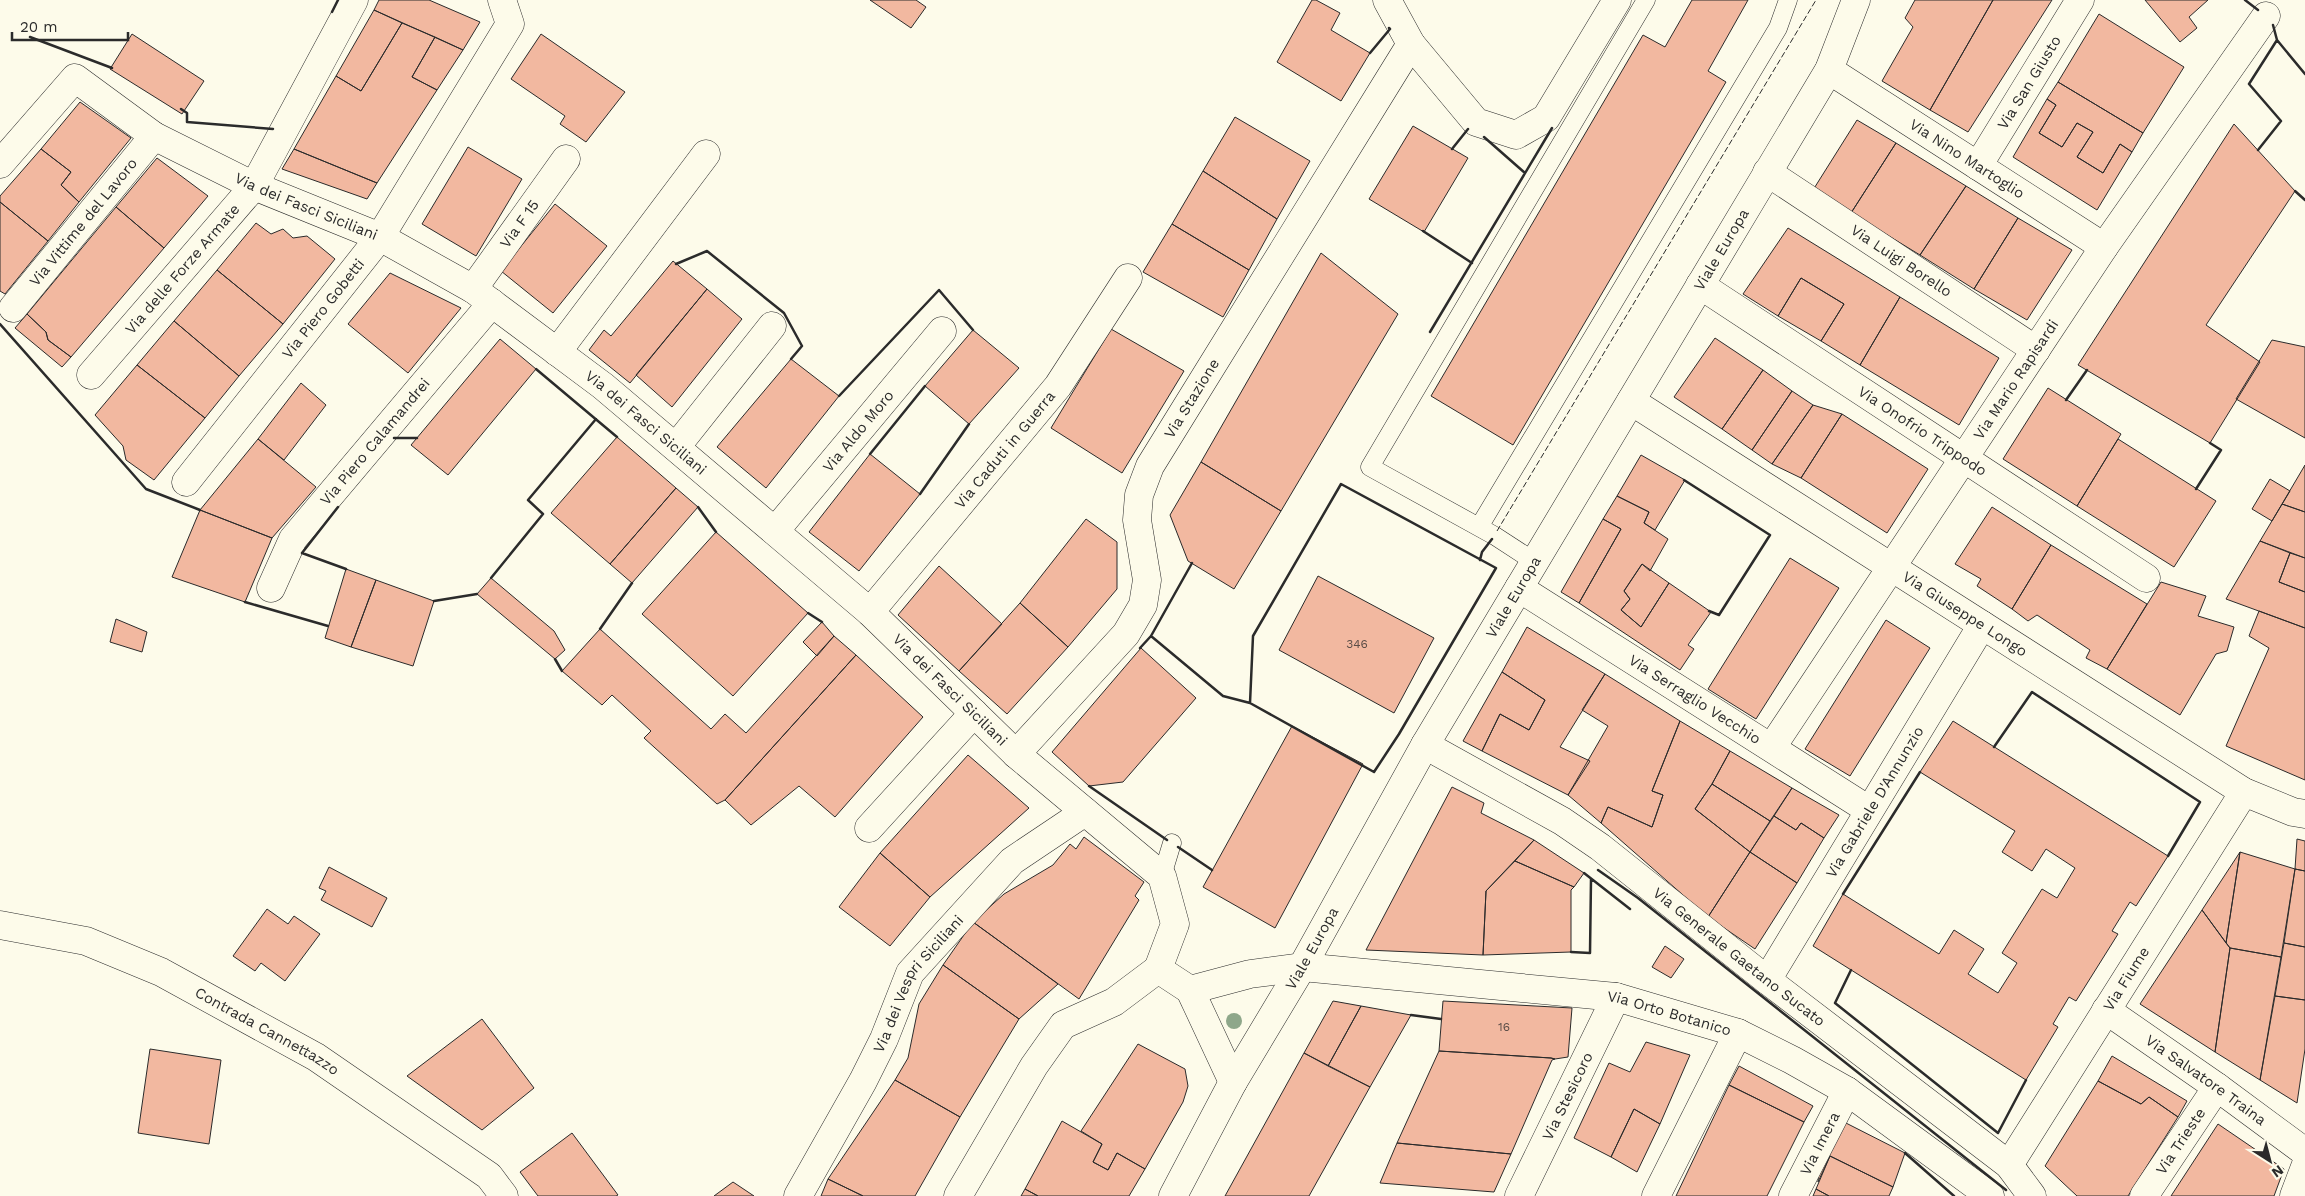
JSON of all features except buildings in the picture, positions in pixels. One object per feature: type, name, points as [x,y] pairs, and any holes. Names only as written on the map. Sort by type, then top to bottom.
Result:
[{"type":"street","name":"Via delle Forze Armate","points":[[91,375],[254,186],[354,0]]},
{"type":"street","points":[[1387,0],[1411,44],[1476,122],[1516,135],[1546,118],[1617,0]]},
{"type":"street","name":"Viale Europa","points":[[1173,1196],[1233,1082],[1302,967],[1425,745],[1829,70],[1856,0]]},
{"type":"street","name":"Via San Giusto","points":[[1978,166],[2080,0]]},
{"type":"street","name":"Via Piero Gobetti","points":[[186,482],[380,237],[506,12]]},
{"type":"street","name":"Via Mario Rapisardi","points":[[1772,747],[2104,247],[2266,16]]},
{"type":"street","name":"Via Stazione","points":[[1016,754],[1126,634],[1143,606],[1147,580],[1137,520],[1139,495],[1150,466],[1411,44]]},
{"type":"street","name":"Via Nino Martoglio","points":[[1829,70],[2104,247]]},
{"type":"street","name":"Via dei Fasci Siciliani","points":[[0,164],[74,78],[154,136],[254,186],[380,237],[483,296],[602,386],[870,612],[1016,754],[1162,876]]},
{"type":"street","name":"Via Vittime del Lavoro","points":[[13,308],[154,136]]},
{"type":"street","points":[[557,352],[706,154]]},
{"type":"street","name":"Via F 15","points":[[483,296],[566,159]]},
{"type":"street","name":"Via Luigi Borello","points":[[1767,172],[2036,350]]},
{"type":"street","name":"Via Caduti in Guerra","points":[[870,612],[1058,386],[1128,278]]},
{"type":"street","name":"Via Onofrio Trippodo","points":[[1700,286],[2146,578]]},
{"type":"street","name":"Via Piero Calamandrei","points":[[271,588],[293,539],[483,296]]},
{"type":"street","points":[[676,448],[772,326]]},
{"type":"street","name":"Via Aldo Moro","points":[[775,531],[942,331]]},
{"type":"street","name":"Via Giuseppe Longo","points":[[1631,401],[2244,792],[2292,812],[2305,814]]},
{"type":"street","name":"Via Serraglio Vecchio","points":[[1519,588],[1869,810]]},
{"type":"street","name":"Via Gabriele D'Annunzio","points":[[1767,980],[1982,626]]},
{"type":"street","points":[[869,828],[974,714]]},
{"type":"street","name":"Via Generale Gaetano Sucato","points":[[1425,745],[1577,831],[1600,847],[1767,980],[2009,1165],[2032,1196]]},
{"type":"street","name":"Via Fiume","points":[[2009,1165],[2244,792]]},
{"type":"street","name":"Via dei Vespri Siciliani","points":[[798,1196],[863,1082],[884,1039],[910,973],[1012,861],[1085,812]]},
{"type":"street","points":[[958,1196],[1034,1066],[1064,1025],[1114,1002],[1158,969],[1175,924],[1162,876]]},
{"type":"street","name":"Contrada Cannettazzo","points":[[0,925],[86,941],[161,972],[316,1057],[489,1176],[504,1196]]},
{"type":"street","name":"Via Orto Botanico","points":[[1190,990],[1250,974],[1302,967],[1616,996],[1738,1033],[1792,1060],[1847,1090],[1990,1196]]},
{"type":"street","points":[[1158,969],[1190,990],[1233,1082]]},
{"type":"street","name":"Via Stesicoro","points":[[1519,1196],[1616,996]]},
{"type":"street","name":"Via Salvatore Traina","points":[[2106,1010],[2217,1087],[2305,1152]]},
{"type":"street","points":[[1656,1196],[1738,1033]]},
{"type":"street","name":"Via Trieste","points":[[2144,1196],[2217,1087]]},
{"type":"street","name":"Via Imera","points":[[1793,1196],[1847,1090]]},
{"type":"street","points":[[2294,1196],[2305,1167]]},
{"type":"lane","points":[[1535,562],[1479,527],[1370,467],[1646,0]]},
{"type":"lane","points":[[1479,527],[1778,28],[1788,0]]},
{"type":"lane","points":[[1162,876],[1172,843]]},
{"type":"fence","points":[[1497,531],[1816,0]]},
{"type":"wall","points":[[332,12],[338,0]]},
{"type":"wall","points":[[2245,0],[2258,10]]},
{"type":"wall","points":[[2258,150],[2281,121],[2249,84],[2277,40],[2273,25]]},
{"type":"wall","points":[[1370,53],[1389,28]]},
{"type":"wall","points":[[30,37],[112,68]]},
{"type":"wall","points":[[2277,40],[2305,74]]},
{"type":"wall","points":[[181,109],[187,113],[187,122],[273,129]]},
{"type":"wall","points":[[1430,332],[1552,128]]},
{"type":"wall","points":[[1452,149],[1468,129]]},
{"type":"wall","points":[[1484,137],[1525,173]]},
{"type":"wall","points":[[2295,191],[2305,200]]},
{"type":"wall","points":[[1423,231],[1472,263]]},
{"type":"wall","points":[[676,264],[707,251],[784,313],[802,346],[791,359]]},
{"type":"wall","points":[[839,396],[939,290],[973,330]]},
{"type":"wall","points":[[0,324],[146,489],[200,510]]},
{"type":"wall","points":[[536,369],[617,437]]},
{"type":"wall","points":[[2066,400],[2087,370]]},
{"type":"wall","points":[[870,454],[925,386]]},
{"type":"wall","points":[[491,578],[543,514],[528,500],[596,419]]},
{"type":"wall","points":[[920,494],[969,424]]},
{"type":"wall","points":[[394,438],[417,438]]},
{"type":"wall","points":[[2196,489],[2221,450],[2210,443]]},
{"type":"wall","points":[[1684,480],[1770,535],[1719,615],[1709,611]]},
{"type":"wall","points":[[1341,484],[1496,568],[1399,734],[1374,772],[1250,703],[1253,636],[1341,484]]},
{"type":"wall","points":[[338,507],[302,553],[346,569]]},
{"type":"wall","points":[[698,507],[716,532]]},
{"type":"wall","points":[[1480,560],[1482,552],[1492,539]]},
{"type":"wall","points":[[1151,636],[1192,563]]},
{"type":"wall","points":[[600,629],[632,583]]},
{"type":"wall","points":[[434,601],[477,594]]},
{"type":"wall","points":[[245,602],[328,626]]},
{"type":"wall","points":[[808,613],[822,622]]},
{"type":"wall","points":[[1140,648],[1151,636],[1223,696],[1250,703]]},
{"type":"wall","points":[[555,659],[562,671]]},
{"type":"wall","points":[[1994,747],[2032,692],[2200,802],[2168,856]]},
{"type":"wall","points":[[1843,894],[1920,772]]},
{"type":"wall","points":[[1089,786],[1167,840]]},
{"type":"wall","points":[[1178,847],[1212,870]]},
{"type":"wall","points":[[1598,870],[1638,898],[2006,1190]]},
{"type":"wall","points":[[1584,873],[1630,909]]},
{"type":"wall","points":[[1571,952],[1590,953],[1591,879]]},
{"type":"wall","points":[[1851,970],[1835,1003],[1998,1133],[2026,1080]]},
{"type":"wall","points":[[1411,1015],[1441,1019]]},
{"type":"wall","points":[[1905,1153],[1954,1196]]}]
